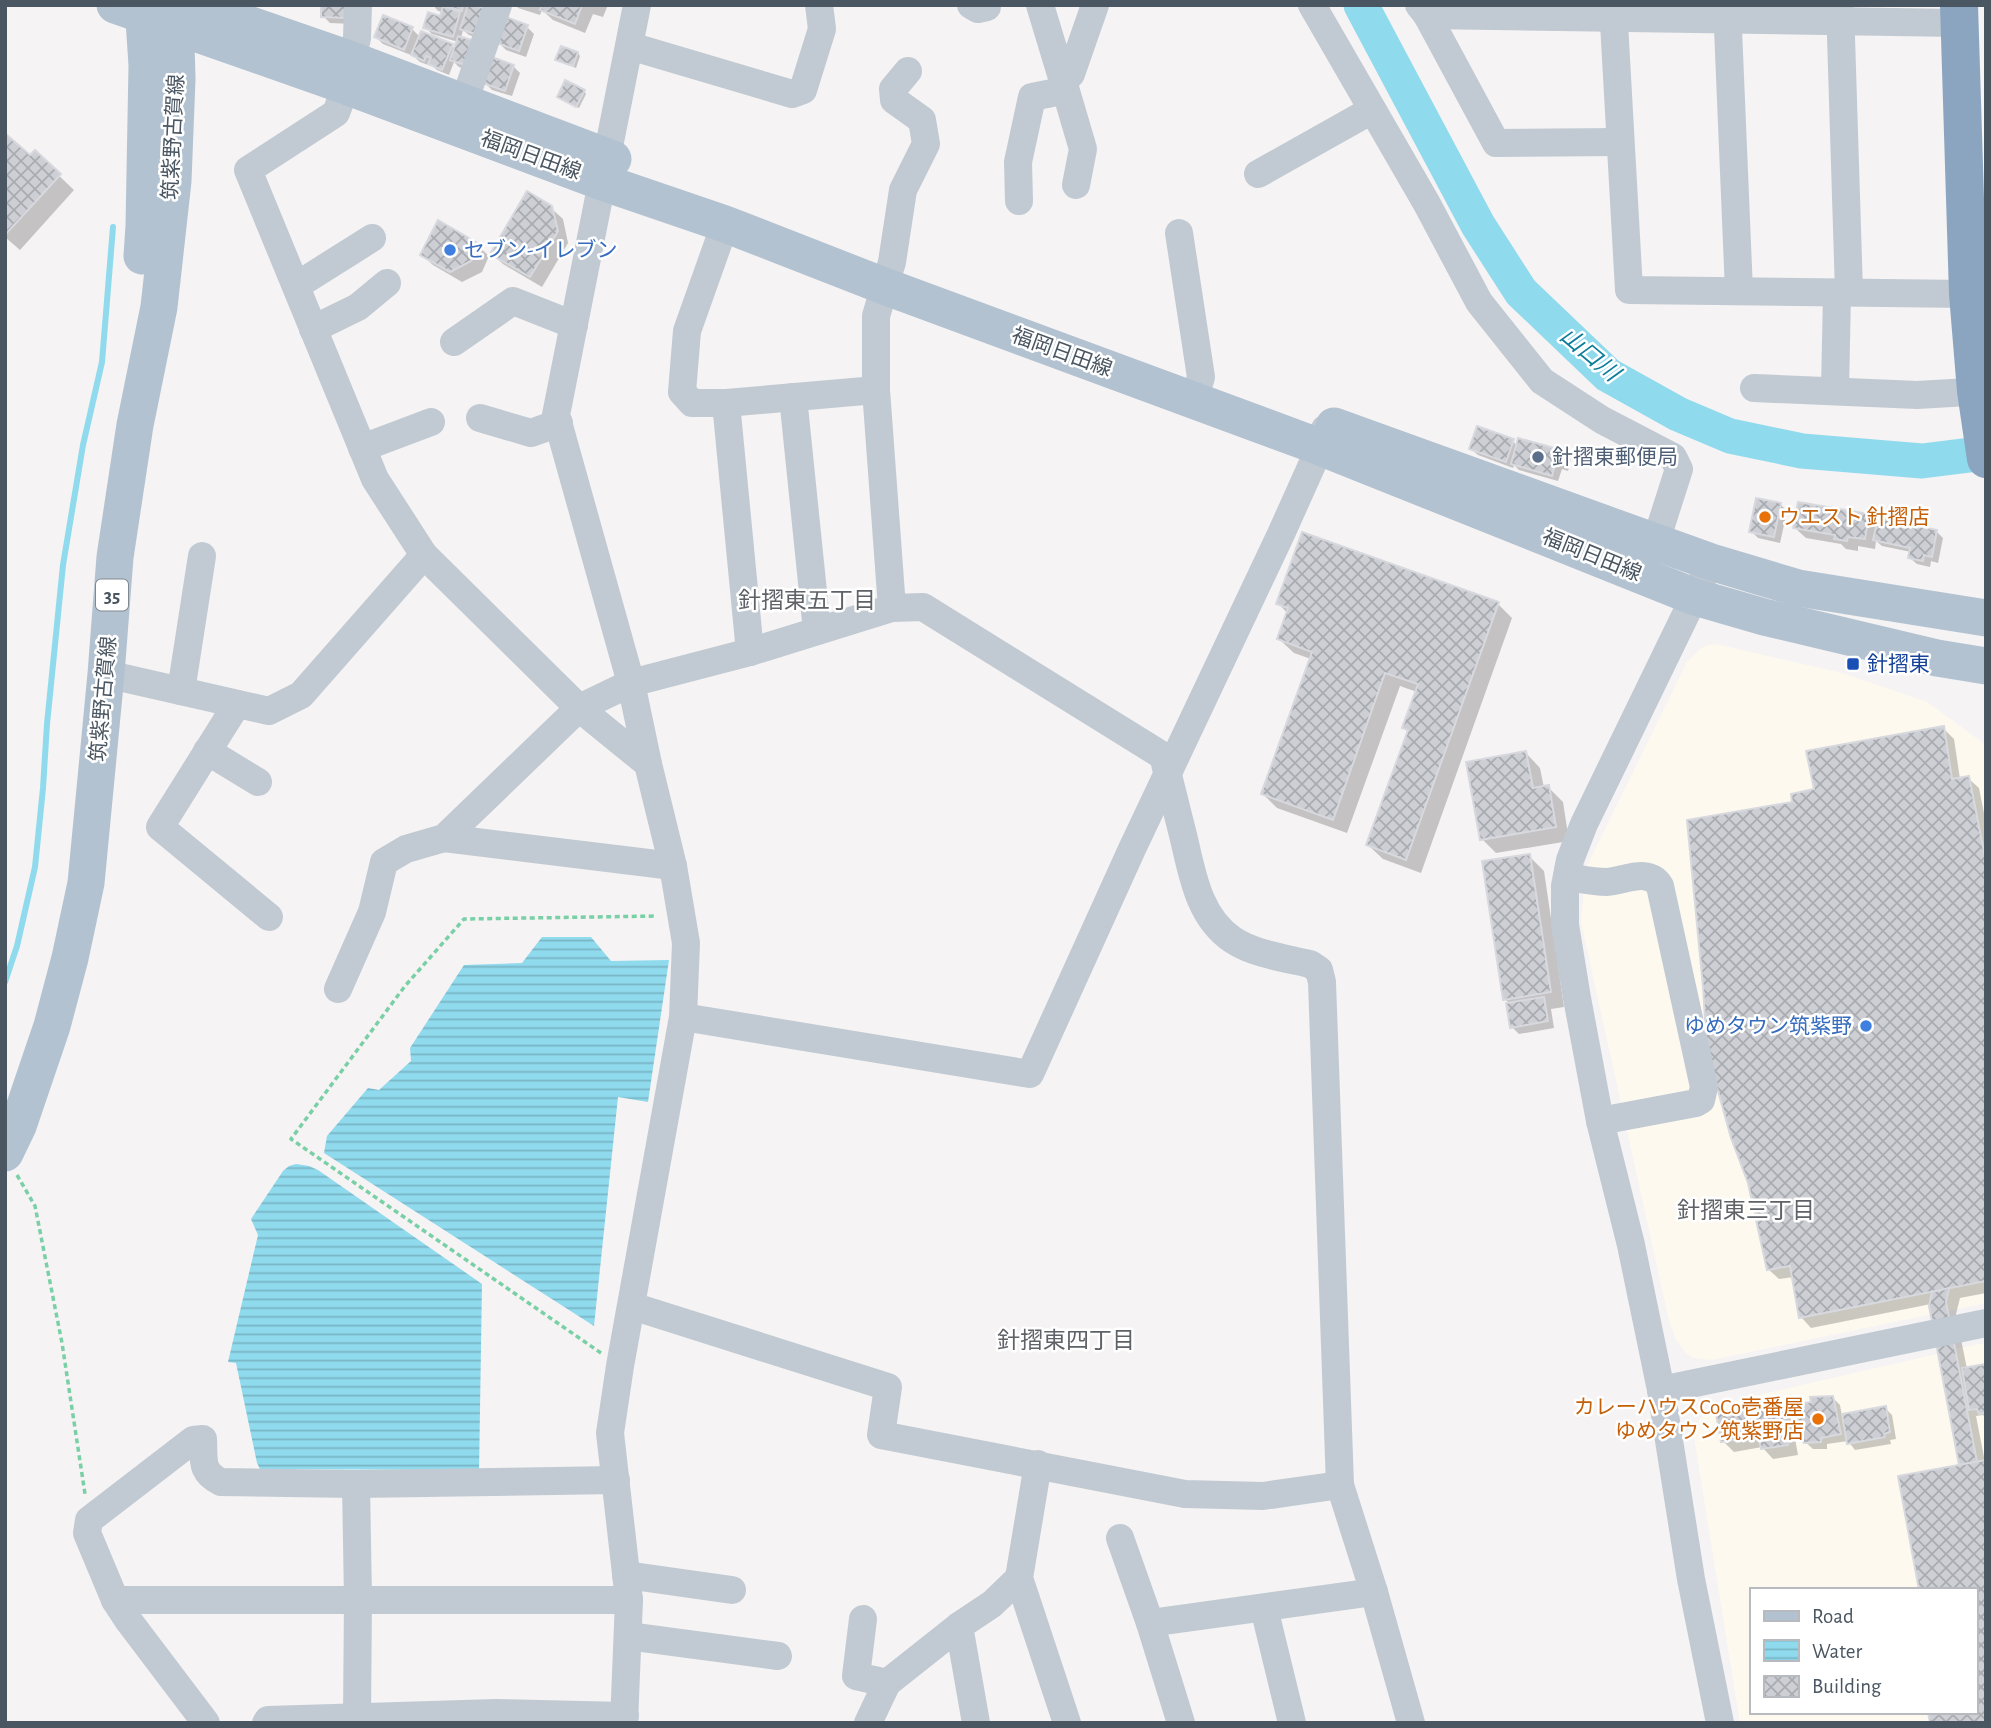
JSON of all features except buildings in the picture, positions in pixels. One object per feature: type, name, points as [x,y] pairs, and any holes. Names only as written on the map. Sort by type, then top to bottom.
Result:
[{"type":"highway","points":[[1972,13],[1968,294],[1986,459]]},
{"type":"main road","name":"福岡日田線","points":[[155,11],[349,73],[1323,435],[1695,597],[1765,617],[1937,658],[1986,666]]},
{"type":"main road","name":"筑紫野古賀線","points":[[8,1160],[52,1026],[86,883],[115,557],[135,425],[159,307],[173,181],[177,79],[155,11]]},
{"type":"main road","name":"筑紫野古賀線","points":[[5,1090],[35,999],[55,917],[69,838],[91,584],[137,313],[144,226],[147,65],[155,11]]},
{"type":"main road","name":"福岡日田線","points":[[349,73],[464,102],[725,224],[888,274]]},
{"type":"main road","name":"福岡日田線","points":[[1323,435],[1798,588],[1986,618]]},
{"type":"street","points":[[358,5],[357,38],[349,73],[335,113],[248,170],[375,480],[424,555],[579,708],[648,764]]},
{"type":"street","points":[[464,102],[498,5]]},
{"type":"street","points":[[280,1721],[357,1716],[496,1713],[624,1719],[628,1588],[610,1433],[683,1017],[686,943],[673,866],[631,683],[556,415],[637,5]]},
{"type":"street","points":[[630,47],[792,94],[803,90],[822,29],[819,5]]},
{"type":"street","points":[[971,5],[978,9],[987,5]]},
{"type":"street","points":[[1040,5],[1083,149],[1076,185]]},
{"type":"street","points":[[1019,201],[1018,162],[1032,97],[1057,92],[1071,74],[1095,5]]},
{"type":"street","points":[[1312,5],[1427,204],[1479,302],[1542,381],[1602,420],[1673,457],[1679,468],[1656,541]]},
{"type":"street","points":[[1620,142],[1496,143],[1423,10],[1972,13]]},
{"type":"street","points":[[1613,12],[1629,290],[1968,294]]},
{"type":"street","points":[[1727,12],[1739,291]]},
{"type":"street","points":[[1835,391],[1843,293],[1840,13]]},
{"type":"street","points":[[892,608],[876,390],[876,316],[888,274],[903,190],[926,144],[922,120],[894,100],[893,89],[908,71]]},
{"type":"street","points":[[1258,174],[1372,110]]},
{"type":"street","points":[[725,224],[687,331],[682,392],[692,402],[726,403],[876,390]]},
{"type":"street","points":[[1179,233],[1198,388]]},
{"type":"street","points":[[296,286],[372,237]]},
{"type":"street","points":[[313,329],[358,307],[387,283]]},
{"type":"street","points":[[454,342],[513,301],[574,325]]},
{"type":"street","points":[[1754,388],[1980,395]]},
{"type":"street","points":[[793,397],[817,631]]},
{"type":"street","points":[[726,403],[750,652]]},
{"type":"street","points":[[480,418],[531,433],[559,423]]},
{"type":"street","points":[[362,448],[431,422]]},
{"type":"street","points":[[683,1017],[1030,1074],[1168,772],[1281,534],[1323,435]]},
{"type":"street","points":[[106,674],[269,711],[301,695],[424,555]]},
{"type":"street","points":[[181,691],[202,556]]},
{"type":"street","points":[[1711,562],[1584,824],[1570,860],[1565,886],[1565,925],[1600,1121],[1661,1390],[1691,1579],[1720,1723]]},
{"type":"street","points":[[444,838],[579,708],[631,683],[750,652],[892,608],[923,607],[1163,755],[1196,890],[1207,913],[1231,939],[1245,947],[1310,964],[1319,970],[1322,982],[1340,1485],[1411,1723]]},
{"type":"street","points":[[237,704],[160,827],[269,917]]},
{"type":"street","points":[[207,751],[258,782]]},
{"type":"street","points":[[338,989],[372,912],[384,862],[406,849],[444,838],[673,866]]},
{"type":"street","points":[[1567,877],[1608,882],[1639,876],[1657,880],[1704,1087],[1701,1100],[1696,1103],[1600,1121]]},
{"type":"street","points":[[632,1306],[888,1387],[881,1435],[1185,1494],[1263,1496],[1340,1485]]},
{"type":"street","points":[[1661,1390],[1986,1323]]},
{"type":"street","points":[[206,1723],[128,1620],[116,1600],[88,1533],[89,1520],[193,1440],[203,1439],[205,1470],[212,1478],[221,1482],[356,1484],[616,1480]]},
{"type":"street","points":[[1038,1464],[1019,1578],[1067,1723]]},
{"type":"street","points":[[356,1484],[357,1716]]},
{"type":"street","points":[[1120,1538],[1181,1723]]},
{"type":"street","points":[[868,1723],[887,1683],[959,1626],[992,1604],[1019,1578]]},
{"type":"street","points":[[116,1600],[358,1599],[628,1588],[732,1590]]},
{"type":"street","points":[[1150,1623],[1374,1592]]},
{"type":"street","points":[[1264,1608],[1292,1723]]},
{"type":"street","points":[[863,1619],[856,1676],[887,1683]]},
{"type":"street","points":[[959,1626],[976,1723]]},
{"type":"street","points":[[628,1636],[778,1656]]},
{"type":"path","points":[[620,1366],[291,1139],[405,986],[464,919],[682,915]]},
{"type":"path","points":[[8,1160],[35,1206],[62,1343],[89,1520]]},
{"type":"shaded area","name":"ゆめタウン筑紫野","points":[[1716,644],[1842,673],[1927,702],[1986,745],[1986,1303],[1945,1312],[1952,1349],[1986,1343],[1986,1723],[1740,1723],[1693,1431],[1700,1419],[1715,1405],[1941,1353],[1933,1314],[1712,1360],[1693,1358],[1685,1352],[1676,1340],[1669,1321],[1581,922],[1586,868],[1687,662],[1700,649]]},
{"type":"water","points":[[542,937],[591,937],[611,961],[669,960],[648,1102],[618,1097],[594,1326],[324,1153],[327,1136],[368,1088],[379,1090],[411,1061],[410,1048],[464,965],[522,963]]},
{"type":"water","points":[[296,1164],[318,1170],[482,1284],[479,1473],[466,1470],[260,1469],[236,1363],[228,1362],[258,1235],[251,1219],[283,1171]]},
{"type":"waterway","name":"山口川","points":[[1361,5],[1478,225],[1521,292],[1608,375],[1678,414],[1730,436],[1802,451],[1922,461],[1986,453]]},
{"type":"waterway","points":[[5,982],[17,946],[35,867],[63,565],[83,445],[102,362],[113,227]]},
{"type":"place","name":"セブン-イレブン","points":[[450,250]]},
{"type":"place","name":"針摺東郵便局","points":[[1538,457]]},
{"type":"place","name":"ウエスト 針摺店","points":[[1765,517]]},
{"type":"place","name":"針摺東","points":[[1853,664]]},
{"type":"place","name":"ゆめタウン筑紫野","points":[[1866,1026]]},
{"type":"place","name":"カレーハウスCoCo壱番屋 ゆめタウン筑紫野店","points":[[1818,1419]]},
{"type":"district","name":"針摺東五丁目","points":[[807,600]]},
{"type":"district","name":"針摺東三丁目","points":[[1746,1210]]},
{"type":"district","name":"針摺東四丁目","points":[[1066,1340]]}]
